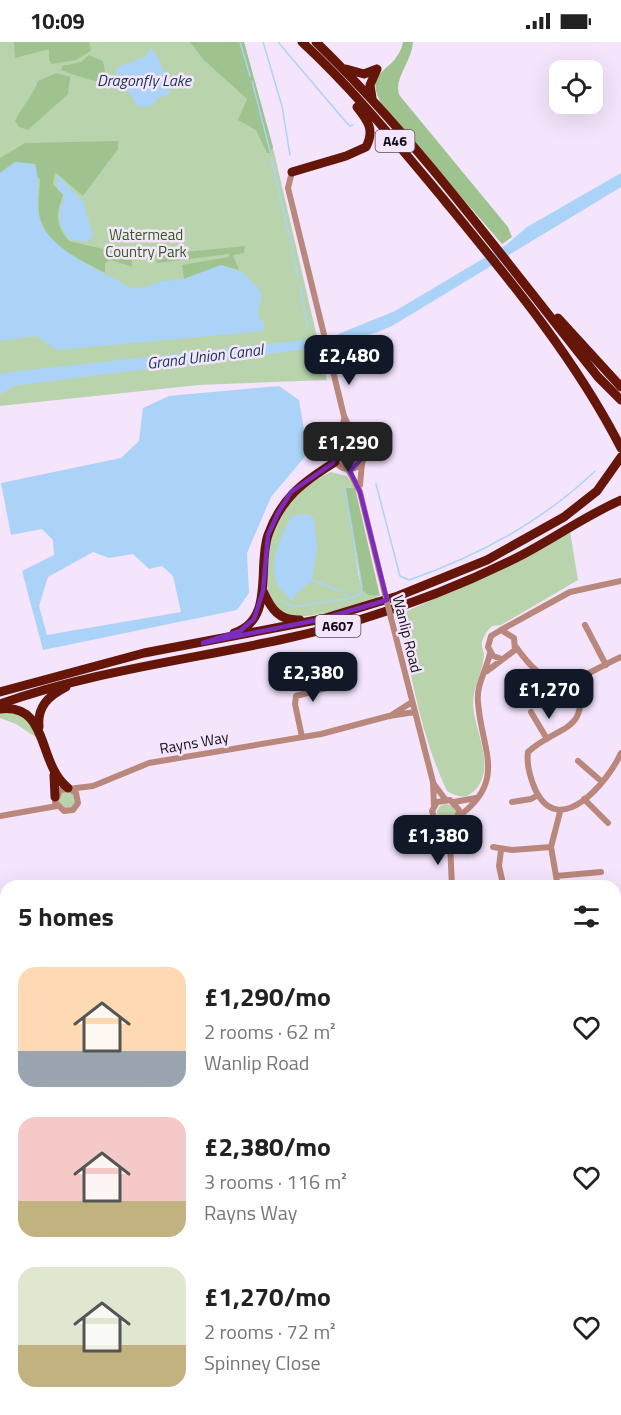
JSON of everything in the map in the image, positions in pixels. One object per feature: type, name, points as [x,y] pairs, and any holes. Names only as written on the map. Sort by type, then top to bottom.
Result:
[{"type":"highway","name":"A46","points":[[302,42],[379,122],[486,243],[510,264],[598,377],[621,400]]},
{"type":"highway","name":"A46","points":[[316,42],[374,101],[486,243],[500,270],[572,365],[621,448]]},
{"type":"highway","points":[[292,172],[359,151],[366,147],[370,140],[369,122],[328,68]]},
{"type":"highway","points":[[344,68],[364,74],[376,69],[370,85],[374,101]]},
{"type":"highway","points":[[531,291],[621,387]]},
{"type":"highway","name":"A607","points":[[0,692],[76,670],[321,619],[398,596],[487,560],[582,504],[610,476],[621,457]]},
{"type":"highway","points":[[203,642],[248,626],[258,613],[263,591],[262,561],[268,536],[278,513],[291,492],[335,462]]},
{"type":"highway","name":"A607","points":[[0,704],[87,678],[147,664],[277,640],[401,606],[491,570],[621,500]]},
{"type":"highway","points":[[263,591],[274,611],[286,619],[321,619]]},
{"type":"highway","points":[[39,732],[38,718],[45,702],[53,694],[87,678]]},
{"type":"highway","points":[[0,709],[13,707],[27,712],[39,732],[54,773],[56,801]]},
{"type":"highway","points":[[54,773],[69,788]]},
{"type":"street","points":[[292,172],[288,188],[344,416],[356,438],[364,447],[364,458],[359,466],[348,469],[335,462],[332,451],[340,439],[344,416]]},
{"type":"street","points":[[340,439],[356,438]]},
{"type":"street","name":"Wanlip Road","points":[[356,438],[376,442],[364,458],[360,468],[360,492],[433,782],[434,806]]},
{"type":"street","name":"Wanlip Road","points":[[348,469],[360,492]]},
{"type":"street","points":[[452,880],[450,844],[455,824],[459,816],[483,790],[488,774],[489,759],[477,701],[490,653],[488,647],[490,636],[570,592],[621,581]]},
{"type":"street","points":[[521,620],[514,638],[516,646],[529,665]]},
{"type":"street","points":[[585,625],[606,665]]},
{"type":"street","points":[[501,630],[514,638]]},
{"type":"street","points":[[582,639],[590,635]]},
{"type":"street","points":[[486,671],[506,658],[516,646]]},
{"type":"street","points":[[490,653],[529,665],[548,678],[563,682],[577,681],[621,657]]},
{"type":"street","points":[[577,681],[580,692],[579,714],[568,728],[528,752],[527,759],[538,795],[560,812],[569,810],[584,799],[601,781],[621,753]]},
{"type":"street","points":[[302,737],[295,704],[296,696],[345,683]]},
{"type":"street","name":"Rayns Way","points":[[389,716],[412,702]]},
{"type":"street","name":"Rayns Way","points":[[69,788],[93,786],[149,764],[302,737],[414,712]]},
{"type":"street","points":[[531,712],[532,721],[547,739]]},
{"type":"street","points":[[578,761],[601,781]]},
{"type":"street","name":"Wanlip Road","points":[[433,782],[445,799]]},
{"type":"street","name":"Rayns Way","points":[[78,803],[93,786]]},
{"type":"street","points":[[69,788],[76,793],[78,803],[69,811],[56,801],[60,790],[69,788]]},
{"type":"street","points":[[518,793],[519,801]]},
{"type":"street","points":[[512,802],[538,795]]},
{"type":"street","points":[[450,844],[442,826],[433,819],[434,806],[445,799],[454,802],[477,797]]},
{"type":"street","points":[[584,799],[608,823]]},
{"type":"street","points":[[0,816],[56,801]]},
{"type":"street","points":[[454,802],[459,816]]},
{"type":"street","points":[[557,880],[551,847],[560,812]]},
{"type":"street","points":[[590,818],[597,812]]},
{"type":"street","points":[[442,826],[455,824]]},
{"type":"street","points":[[493,847],[501,850],[551,847]]},
{"type":"street","points":[[501,850],[499,866],[502,880]]},
{"type":"street","points":[[556,876],[601,872]]},
{"type":"street","points":[[593,873],[594,880]]},
{"type":"street","points":[[504,880],[509,878]]},
{"type":"highlighted area","points":[[348,436],[359,440],[365,455],[350,471],[360,492],[387,600],[322,619],[203,643],[240,631],[254,619],[263,591],[268,535],[278,513],[291,492],[333,463],[337,441]]},
{"type":"green space","name":"Watermead Country Park","points":[[0,42],[244,42],[275,156],[327,380],[199,385],[0,406]]},
{"type":"green space","points":[[14,42],[89,42],[91,51],[76,60],[52,64],[49,60],[49,49],[15,58]]},
{"type":"green space","points":[[190,42],[244,42],[273,147],[270,153],[267,153],[256,130],[238,120],[247,99],[204,60]]},
{"type":"green space","points":[[403,42],[413,42],[400,77],[398,90],[400,96],[508,227],[512,237],[502,244],[382,105],[377,93],[378,77],[400,52]]},
{"type":"green space","points":[[89,55],[103,61],[106,77],[103,82],[61,70],[62,66],[81,62]]},
{"type":"green space","points":[[57,73],[70,77],[68,94],[28,130],[19,127],[15,121],[38,81]]},
{"type":"green space","points":[[118,141],[118,149],[83,196],[55,172],[53,184],[63,195],[58,219],[69,241],[125,254],[132,260],[132,267],[111,260],[105,263],[105,273],[77,258],[52,239],[45,230],[40,217],[38,206],[40,179],[15,162],[0,173],[0,158],[25,143]]},
{"type":"green space","points":[[245,246],[244,253],[233,255],[239,270],[221,265],[184,279],[182,265],[229,257],[229,254],[157,263],[155,255]]},
{"type":"green space","points":[[348,437],[360,441],[364,453],[360,465],[348,469],[336,465],[332,453],[336,441]]},
{"type":"green space","points":[[331,472],[347,476],[355,488],[346,489],[359,578],[365,591],[380,598],[319,614],[294,616],[285,614],[272,603],[267,587],[269,543],[278,521],[292,501],[310,484]]},
{"type":"green space","points":[[345,488],[355,488],[380,596],[368,595],[362,590]]},
{"type":"green space","points":[[570,531],[578,580],[501,625],[492,626],[484,637],[483,661],[473,701],[484,758],[484,770],[481,780],[472,793],[462,797],[455,795],[447,791],[423,727],[412,682],[400,614],[498,571]]},
{"type":"green space","points":[[0,709],[27,712],[37,738],[16,724],[0,718]]},
{"type":"green space","points":[[73,790],[76,807],[60,809],[57,793]]},
{"type":"green space","points":[[442,804],[450,804],[455,809],[453,820],[442,822],[437,817],[437,809]]},
{"type":"water","name":"Dragonfly Lake","points":[[151,48],[161,63],[170,94],[158,98],[151,107],[138,107],[116,72],[117,67],[145,57]]},
{"type":"water","points":[[15,162],[35,164],[40,220],[45,231],[54,241],[78,259],[129,287],[138,289],[163,281],[184,279],[221,265],[244,273],[262,293],[258,312],[260,319],[264,322],[263,331],[57,350],[36,336],[0,341],[0,173]]},
{"type":"water","name":"Grand Union Canal","points":[[621,173],[621,187],[392,326],[375,333],[315,348],[13,386],[0,395],[0,374],[10,372],[331,337],[395,311],[506,245],[527,227]]},
{"type":"water","points":[[56,174],[83,201],[93,236],[86,242],[69,239],[62,228],[60,213],[65,195],[58,190]]},
{"type":"water","points":[[279,386],[299,400],[308,453],[271,497],[247,553],[249,593],[237,610],[43,650],[22,571],[54,555],[53,540],[42,529],[11,535],[1,483],[121,458],[139,441],[143,408],[169,396]],"holes":[[[93,552],[109,558],[133,554],[149,569],[162,566],[173,576],[181,612],[47,635],[39,606],[48,577]]]},
{"type":"water","points":[[308,514],[314,519],[317,548],[312,580],[295,595],[293,601],[276,581],[275,556],[292,516]]},
{"type":"waterway","points":[[240,42],[250,76]]},
{"type":"waterway","points":[[263,42],[282,106],[290,155]]},
{"type":"waterway","points":[[278,42],[345,121],[350,126],[353,125]]},
{"type":"waterway","points":[[252,81],[270,151]]},
{"type":"waterway","points":[[271,158],[291,243]]},
{"type":"waterway","points":[[292,250],[298,278]]},
{"type":"waterway","points":[[300,286],[308,327]]},
{"type":"waterway","points":[[376,484],[400,576],[409,580],[460,560],[508,536],[553,506],[595,471]]},
{"type":"waterway","points":[[282,601],[293,607],[352,598],[361,594],[362,587],[345,488]]},
{"type":"waterway","points":[[312,580],[341,591]]},
{"type":"waterway","points":[[344,593],[347,596]]}]
